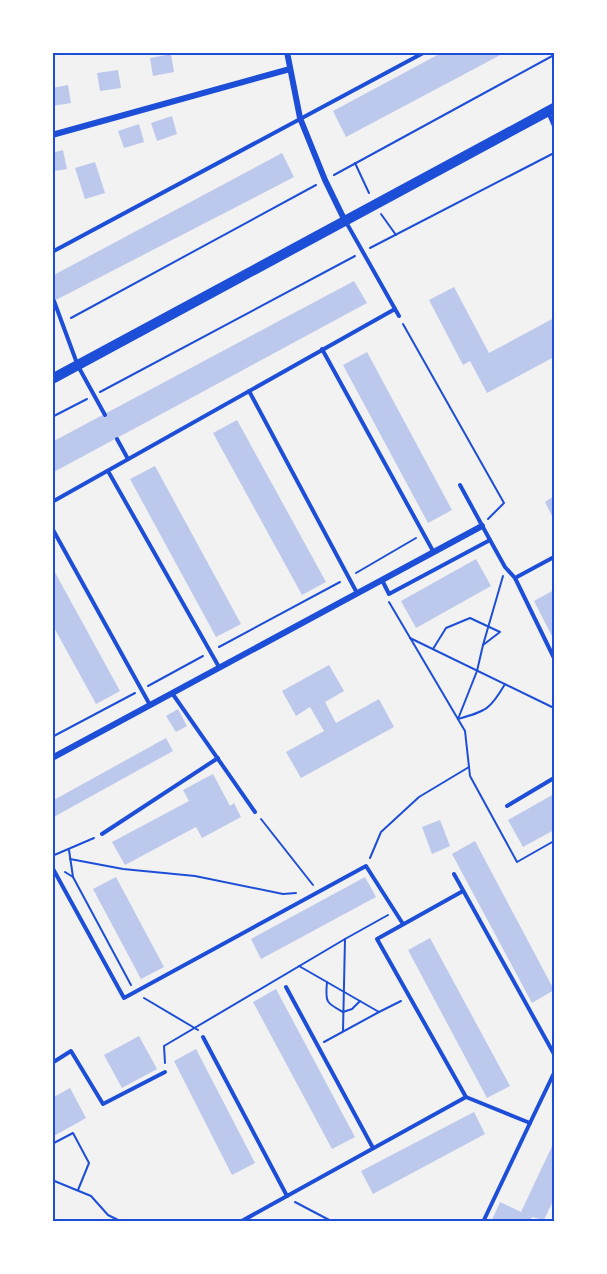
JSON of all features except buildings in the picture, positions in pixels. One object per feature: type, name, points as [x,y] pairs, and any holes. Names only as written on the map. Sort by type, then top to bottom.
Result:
[{"type":"street","points":[[287,52],[300,118],[325,180],[346,222]]},
{"type":"street","points":[[52,135],[290,69]]},
{"type":"street","points":[[52,379],[551,110]]},
{"type":"street","points":[[52,758],[482,526]]},
{"type":"lane","points":[[52,252],[425,52]]},
{"type":"lane","points":[[551,110],[555,126]]},
{"type":"lane","points":[[346,222],[399,316]]},
{"type":"lane","points":[[54,301],[78,366],[105,415]]},
{"type":"lane","points":[[52,502],[394,309]]},
{"type":"lane","points":[[322,349],[433,551]]},
{"type":"lane","points":[[249,391],[357,593]]},
{"type":"lane","points":[[117,439],[128,459]]},
{"type":"lane","points":[[108,471],[219,668]]},
{"type":"lane","points":[[460,485],[490,540],[515,578],[555,658]]},
{"type":"lane","points":[[52,528],[150,705]]},
{"type":"lane","points":[[382,579],[389,594],[490,540]]},
{"type":"lane","points":[[515,578],[555,557]]},
{"type":"lane","points":[[172,693],[255,812]]},
{"type":"lane","points":[[102,834],[218,758]]},
{"type":"lane","points":[[507,806],[555,778]]},
{"type":"lane","points":[[52,867],[124,998],[366,866],[403,924]]},
{"type":"lane","points":[[454,874],[555,1054]]},
{"type":"lane","points":[[463,891],[377,939],[466,1096],[530,1123]]},
{"type":"lane","points":[[286,987],[373,1148]]},
{"type":"lane","points":[[203,1037],[287,1196]]},
{"type":"lane","points":[[52,1063],[71,1051],[103,1104],[165,1072]]},
{"type":"lane","points":[[483,1221],[555,1073]]},
{"type":"lane","points":[[240,1221],[466,1096]]},
{"type":"path","points":[[63,322],[555,55]]},
{"type":"path","points":[[52,417],[555,153]]},
{"type":"path","points":[[399,316],[504,503],[482,526]]},
{"type":"path","points":[[52,737],[348,577],[422,534]]},
{"type":"path","points":[[458,719],[477,671],[506,567]]},
{"type":"path","points":[[388,601],[465,731],[470,776],[517,862],[555,841]]},
{"type":"path","points":[[433,649],[446,627],[470,618],[500,632],[483,645]]},
{"type":"path","points":[[410,638],[555,708]]},
{"type":"path","points":[[458,719],[482,712],[494,703],[505,684]]},
{"type":"path","points":[[366,866],[381,832],[419,797],[469,767]]},
{"type":"path","points":[[255,812],[319,892]]},
{"type":"path","points":[[52,856],[102,834]]},
{"type":"path","points":[[69,849],[73,877],[132,987],[145,999],[196,1028],[203,1037]]},
{"type":"path","points":[[70,859],[123,869],[195,876],[283,894],[319,892]]},
{"type":"path","points":[[59,867],[73,877]]},
{"type":"path","points":[[165,1072],[164,1046],[394,911]]},
{"type":"path","points":[[343,1031],[345,939]]},
{"type":"path","points":[[299,966],[379,1012]]},
{"type":"path","points":[[327,982],[325,997],[329,1004],[343,1012],[352,1009],[360,1000]]},
{"type":"path","points":[[318,1046],[410,996]]},
{"type":"path","points":[[52,1144],[73,1133],[89,1163],[78,1190]]},
{"type":"path","points":[[52,1180],[91,1196],[108,1215],[122,1221]]},
{"type":"path","points":[[287,1196],[313,1213],[333,1221]]}]
